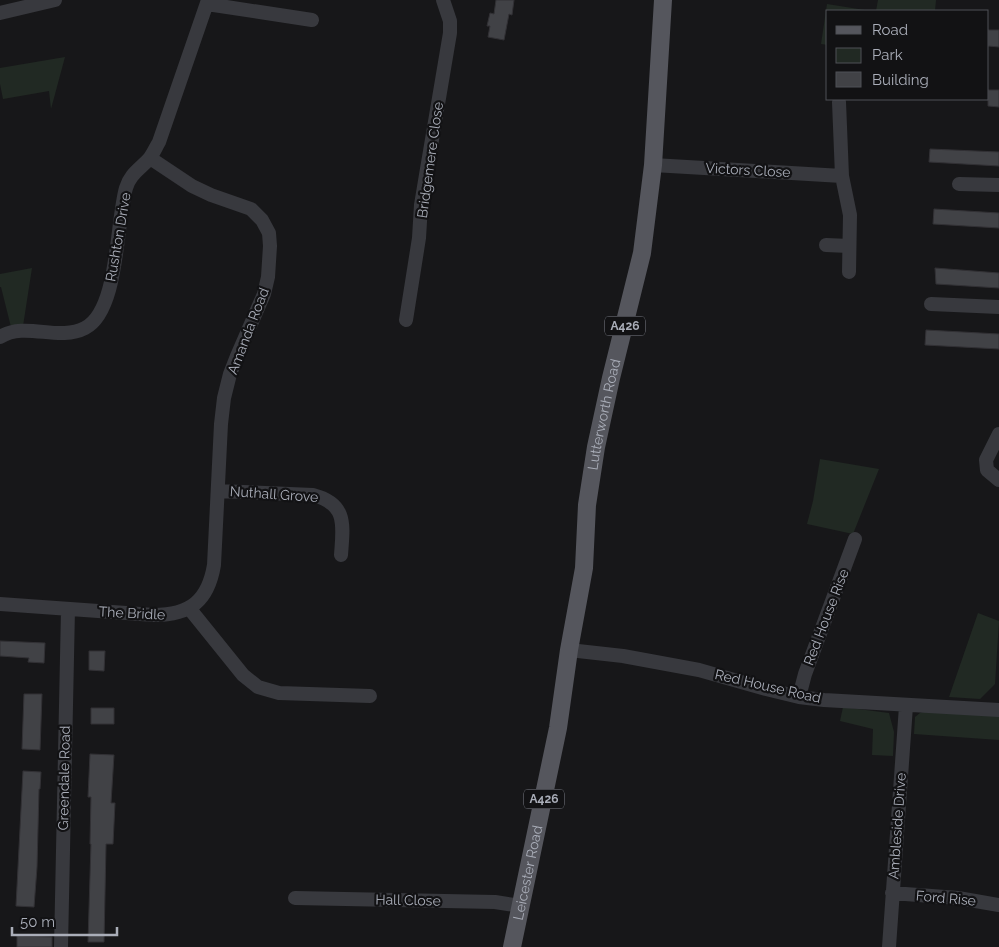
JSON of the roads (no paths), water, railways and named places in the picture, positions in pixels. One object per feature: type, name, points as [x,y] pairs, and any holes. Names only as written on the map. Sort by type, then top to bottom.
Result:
[{"type":"main road","name":"Lutterworth Road","points":[[569,650],[584,568],[587,505],[596,447],[642,253],[653,165],[663,0]]},
{"type":"main road","name":"Leicester Road","points":[[512,947],[558,728],[569,650]]},
{"type":"street","points":[[0,12],[55,0]]},
{"type":"street","name":"Bridgemere Close","points":[[406,320],[420,238],[423,195],[450,33],[450,21],[443,0]]},
{"type":"street","points":[[207,2],[312,20]]},
{"type":"street","name":"Rushton Drive","points":[[0,337],[18,330],[50,333],[72,332],[86,327],[98,318],[106,302],[112,277],[126,187],[133,173],[150,158],[159,142],[207,2]]},
{"type":"street","points":[[839,102],[842,176],[850,215],[849,272]]},
{"type":"street","name":"Amanda Road","points":[[150,158],[192,186],[211,195],[251,208],[262,220],[269,234],[269,269],[264,294],[230,374],[221,424]]},
{"type":"street","name":"Victors Close","points":[[653,165],[842,176]]},
{"type":"street","points":[[959,184],[999,185]]},
{"type":"street","points":[[826,245],[849,246]]},
{"type":"street","points":[[931,304],[999,307]]},
{"type":"street","name":"The Bridle","points":[[0,604],[172,615],[189,608],[199,601],[207,591],[212,578],[221,424]]},
{"type":"street","points":[[999,434],[986,460],[987,470],[999,480]]},
{"type":"street","name":"Nuthall Grove","points":[[218,491],[313,495],[324,498],[335,505],[340,516],[343,527],[341,555]]},
{"type":"street","name":"Red House Rise","points":[[799,697],[804,674],[855,539]]},
{"type":"street","points":[[189,608],[243,675],[258,687],[279,693],[370,696]]},
{"type":"street","name":"Greendale Road","points":[[61,947],[68,609]]},
{"type":"street","name":"Red House Road","points":[[569,650],[623,656],[699,670],[799,697],[906,706],[999,710]]},
{"type":"street","name":"Ambleside Drive","points":[[889,947],[906,706]]},
{"type":"street","name":"Ford Rise","points":[[892,893],[958,898],[999,905]]},
{"type":"street","name":"Hall Close","points":[[295,898],[495,902],[521,906]]}]
